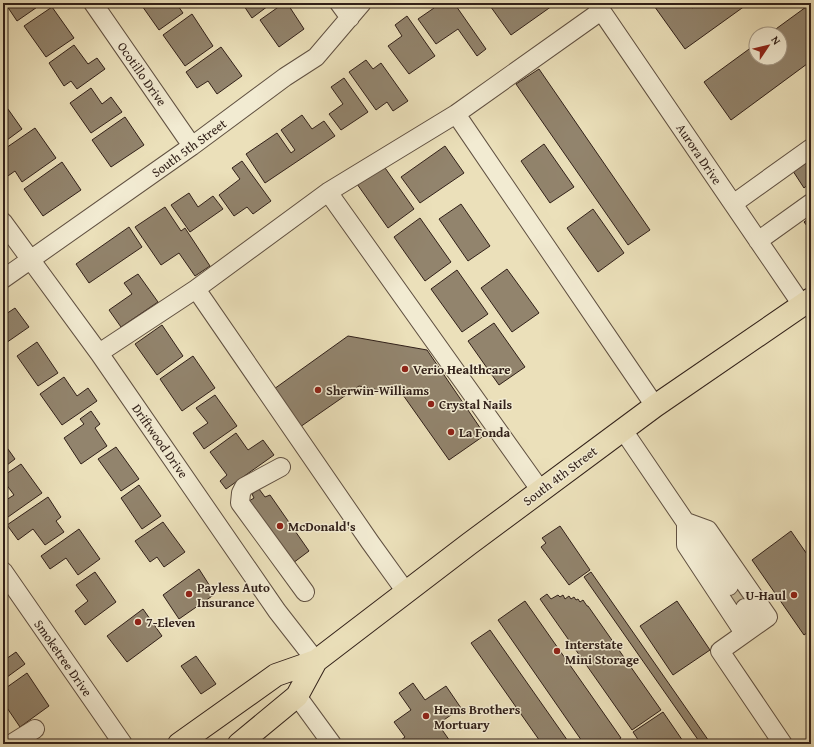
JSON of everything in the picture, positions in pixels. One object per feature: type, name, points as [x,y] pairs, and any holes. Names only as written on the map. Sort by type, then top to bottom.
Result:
[{"type":"main road","name":"South 4th Street","points":[[180,744],[276,675],[316,661],[655,406],[807,302]]},
{"type":"main road","name":"South 4th Street","points":[[239,744],[297,696],[316,661]]},
{"type":"street","name":"Ocotillo Drive","points":[[93,3],[192,146]]},
{"type":"street","points":[[339,3],[350,18]]},
{"type":"street","name":"South 5th Street","points":[[3,279],[192,146],[285,77],[316,57],[362,3]]},
{"type":"street","points":[[100,353],[196,289],[328,192],[456,114],[598,7]]},
{"type":"street","name":"Aurora Drive","points":[[598,7],[758,241],[807,302]]},
{"type":"street","points":[[456,114],[655,406]]},
{"type":"street","points":[[733,204],[811,148]]},
{"type":"street","points":[[328,192],[541,491]]},
{"type":"street","points":[[758,241],[811,203]]},
{"type":"street","name":"Driftwood Drive","points":[[3,222],[100,353],[277,611],[316,661]]},
{"type":"street","points":[[196,289],[406,592]]},
{"type":"street","points":[[623,430],[730,586]]},
{"type":"street","points":[[281,467],[244,487],[241,493],[240,503],[305,592]]},
{"type":"street","points":[[686,522],[708,530],[768,617],[720,650],[783,744]]},
{"type":"street","points":[[686,522],[686,545],[750,629]]},
{"type":"street","name":"Smoketree Drive","points":[[3,571],[124,744]]},
{"type":"street","points":[[744,608],[750,629]]},
{"type":"street","points":[[297,696],[332,744]]},
{"type":"street","points":[[11,744],[35,729]]},
{"type":"building","points":[[5,3],[43,3],[17,21]]},
{"type":"building","points":[[140,3],[176,3],[183,13],[159,30]]},
{"type":"building","points":[[242,3],[272,3],[252,18]]},
{"type":"building","points":[[284,3],[287,3],[304,29],[279,47],[260,20]]},
{"type":"building","points":[[430,3],[454,3],[486,49],[477,56],[458,29],[436,44],[418,19],[434,8]]},
{"type":"building","points":[[488,3],[550,3],[552,6],[511,35]]},
{"type":"building","points":[[652,3],[688,3],[692,8],[700,3],[749,3],[685,49]]},
{"type":"building","points":[[52,7],[74,38],[46,57],[24,26]]},
{"type":"building","points":[[806,7],[811,13],[811,61],[731,120],[704,82],[748,50],[748,66],[788,66],[788,26],[780,26]]},
{"type":"building","points":[[192,14],[213,46],[185,66],[163,35]]},
{"type":"building","points":[[407,16],[435,56],[409,74],[388,46],[402,36],[395,25]]},
{"type":"building","points":[[74,45],[88,64],[97,58],[105,69],[77,89],[71,81],[64,86],[49,63]]},
{"type":"building","points":[[221,47],[242,76],[217,94],[208,81],[197,88],[186,72]]},
{"type":"building","points":[[366,60],[373,69],[381,63],[408,101],[393,111],[387,102],[376,110],[349,72]]},
{"type":"building","points":[[539,69],[650,230],[628,245],[516,84]]},
{"type":"building","points":[[344,78],[368,112],[341,130],[329,114],[343,104],[331,87]]},
{"type":"building","points":[[91,88],[102,104],[111,97],[122,112],[91,133],[70,103]]},
{"type":"building","points":[[3,102],[22,129],[3,143]]},
{"type":"building","points":[[302,115],[312,129],[324,121],[335,136],[265,183],[246,154],[277,133],[291,153],[295,150],[281,130]]},
{"type":"building","points":[[125,117],[144,145],[111,167],[92,140]]},
{"type":"building","points":[[35,128],[56,158],[22,182],[15,171],[5,178],[3,175],[3,150]]},
{"type":"building","points":[[544,144],[574,187],[550,203],[521,161]]},
{"type":"building","points":[[445,146],[464,173],[420,203],[401,177]]},
{"type":"building","points":[[811,154],[811,182],[804,188],[791,168]]},
{"type":"building","points":[[242,161],[271,201],[253,214],[247,207],[234,216],[219,195],[240,179],[232,168]]},
{"type":"building","points":[[62,162],[81,190],[43,216],[24,189]]},
{"type":"building","points":[[383,165],[414,209],[388,228],[357,184]]},
{"type":"building","points":[[189,193],[198,207],[213,196],[223,209],[190,232],[171,205]]},
{"type":"building","points":[[461,204],[490,246],[468,261],[439,219]]},
{"type":"building","points":[[165,207],[181,231],[185,228],[210,266],[195,276],[179,253],[161,265],[135,227]]},
{"type":"building","points":[[593,209],[624,253],[598,272],[567,228]]},
{"type":"building","points":[[811,217],[811,231],[804,222]]},
{"type":"building","points":[[420,218],[451,262],[425,281],[394,237]]},
{"type":"building","points":[[129,227],[142,247],[89,283],[76,264]]},
{"type":"building","points":[[507,269],[539,313],[512,332],[481,288]]},
{"type":"building","points":[[457,270],[488,314],[462,332],[431,289]]},
{"type":"building","points":[[138,274],[158,302],[121,327],[109,310],[132,294],[124,283]]},
{"type":"building","points":[[15,308],[29,327],[3,345],[3,316]]},
{"type":"building","points":[[494,323],[525,367],[499,385],[468,341]]},
{"type":"building","points":[[162,325],[183,356],[157,375],[135,344]]},
{"type":"building","points":[[348,336],[427,350],[485,435],[449,460],[403,395],[359,386],[300,427],[274,389]]},
{"type":"building","points":[[37,342],[58,373],[38,386],[17,356]]},
{"type":"building","points":[[193,356],[215,388],[182,411],[160,379]]},
{"type":"building","points":[[64,377],[77,396],[88,388],[97,401],[62,425],[40,394]]},
{"type":"building","points":[[215,395],[237,426],[204,449],[193,433],[208,423],[196,408]]},
{"type":"building","points":[[91,411],[100,424],[95,428],[107,446],[81,464],[64,438],[84,424],[80,419]]},
{"type":"building","points":[[236,433],[248,450],[263,440],[274,455],[226,489],[220,481],[227,475],[210,452]]},
{"type":"building","points":[[3,442],[15,459],[3,468]]},
{"type":"building","points":[[116,447],[139,479],[121,491],[98,459]]},
{"type":"building","points":[[21,464],[42,493],[8,517],[3,509],[3,502],[14,495],[3,480],[3,476]]},
{"type":"building","points":[[139,485],[161,516],[142,529],[121,498]]},
{"type":"building","name":"McDonald's","points":[[259,489],[265,497],[270,495],[309,551],[293,563],[249,501],[254,498],[252,494]]},
{"type":"building","points":[[48,497],[61,517],[56,521],[64,532],[45,545],[33,529],[18,540],[7,525]]},
{"type":"building","points":[[163,522],[185,552],[164,567],[157,557],[150,562],[135,541]]},
{"type":"building","points":[[560,526],[590,570],[569,585],[541,547],[546,543],[542,538]]},
{"type":"building","points":[[79,529],[100,559],[78,575],[66,558],[50,569],[41,556]]},
{"type":"building","name":"U-Haul","points":[[791,531],[811,560],[811,630],[804,635],[752,560]]},
{"type":"building","name":"Payless Auto Insurance","points":[[199,569],[215,594],[179,619],[163,595]]},
{"type":"building","points":[[95,572],[116,602],[85,625],[75,611],[88,601],[76,585]]},
{"type":"building","points":[[591,572],[711,744],[701,744],[584,577]]},
{"type":"building","points":[[547,594],[551,599],[558,595],[560,597],[563,595],[565,599],[569,596],[571,599],[574,597],[576,600],[578,599],[580,602],[583,600],[661,710],[632,730],[540,599]]},
{"type":"building","points":[[525,601],[621,738],[612,744],[584,744],[498,620]]},
{"type":"building","points":[[677,601],[710,650],[673,675],[640,626]]},
{"type":"building","name":"7-Eleven","points":[[143,609],[162,636],[127,662],[107,636]]},
{"type":"building","points":[[490,630],[570,744],[542,744],[471,643]]},
{"type":"building","points":[[16,652],[25,664],[3,680],[3,655],[6,659]]},
{"type":"building","name":"7-Eleven","points":[[196,656],[216,684],[201,694],[181,666]]},
{"type":"building","points":[[27,673],[49,706],[20,727],[3,702],[3,690]]},
{"type":"building","name":"Hems Brothers Mortuary","points":[[413,683],[425,700],[446,686],[461,708],[438,724],[452,744],[396,744],[405,737],[394,722],[411,710],[399,693]]},
{"type":"building","points":[[663,712],[685,744],[641,744],[633,732]]},
{"type":"tunnel","points":[[729,586],[745,608]]},
{"type":"place","name":"Verio Healthcare","points":[[405,369]]},
{"type":"place","name":"Sherwin-Williams","points":[[318,390]]},
{"type":"place","name":"Crystal Nails","points":[[431,404]]},
{"type":"place","name":"La Fonda","points":[[451,432]]},
{"type":"place","name":"McDonald's","points":[[280,526]]},
{"type":"place","name":"Payless Auto Insurance","points":[[189,594]]},
{"type":"place","name":"U-Haul","points":[[794,595]]},
{"type":"place","name":"7-Eleven","points":[[138,622]]},
{"type":"place","name":"Interstate Mini Storage","points":[[557,651]]},
{"type":"place","name":"Hems Brothers Mortuary","points":[[426,716]]}]
